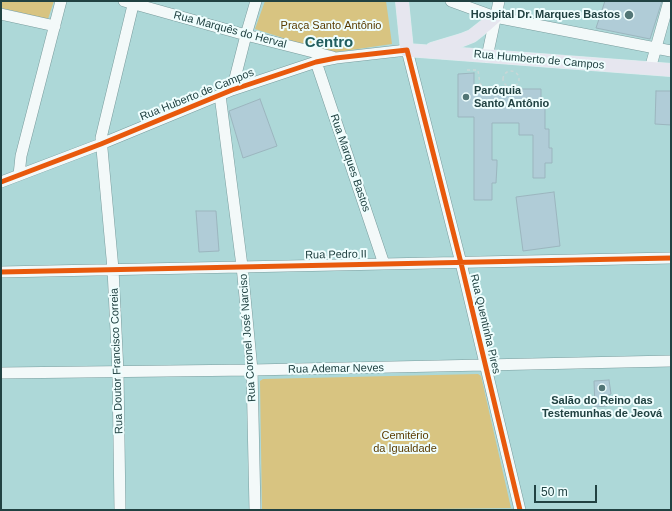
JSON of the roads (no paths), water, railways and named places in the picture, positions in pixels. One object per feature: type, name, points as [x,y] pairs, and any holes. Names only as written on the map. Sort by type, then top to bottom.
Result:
[{"type":"main road","points":[[402,1],[407,50]]},
{"type":"main road","points":[[424,51],[472,36],[495,17]]},
{"type":"main road","name":"Rua Humberto de Campos","points":[[407,50],[671,70]]},
{"type":"street","points":[[18,175],[21,156],[61,1]]},
{"type":"street","points":[[232,90],[256,1]]},
{"type":"street","points":[[451,1],[495,17],[671,51]]},
{"type":"street","points":[[487,57],[499,1]]},
{"type":"street","points":[[650,69],[669,1]]},
{"type":"street","name":"Rua Marquês do Herval","points":[[130,2],[246,35],[336,58]]},
{"type":"street","name":"Rua Doutor Francisco Correia","points":[[120,510],[118,372],[113,269],[101,138],[130,2]]},
{"type":"street","points":[[1,14],[55,26]]},
{"type":"street","name":"Rua Huberto de Campos","points":[[1,182],[102,144],[232,90],[316,62],[336,58],[407,50]]},
{"type":"street","name":"Rua Quentinha Pires","points":[[407,50],[461,263],[520,510]]},
{"type":"street","name":"Rua Marques Bastos","points":[[316,62],[384,264]]},
{"type":"street","name":"Rua Coronel José Narciso","points":[[220,95],[242,266],[252,370],[255,510]]},
{"type":"street","name":"Rua Pedro II","points":[[1,272],[671,258]]},
{"type":"street","name":"Rua Ademar Neves","points":[[1,373],[485,366],[671,361]]},
{"type":"place","name":"Hospital Dr. Marques Bastos","points":[[629,15]]},
{"type":"place","name":"Paróquia Santo Antônio","points":[[466,97]]},
{"type":"place","name":"Salão do Reino das Testemunhas de Jeová","points":[[602,388]]},
{"type":"district","name":"Centro","points":[[329,43]]},
{"type":"park label","name":"Praça Santo Antônio","points":[[331,26]]},
{"type":"park label","name":"Cemitério da Igualdade","points":[[405,442]]}]
